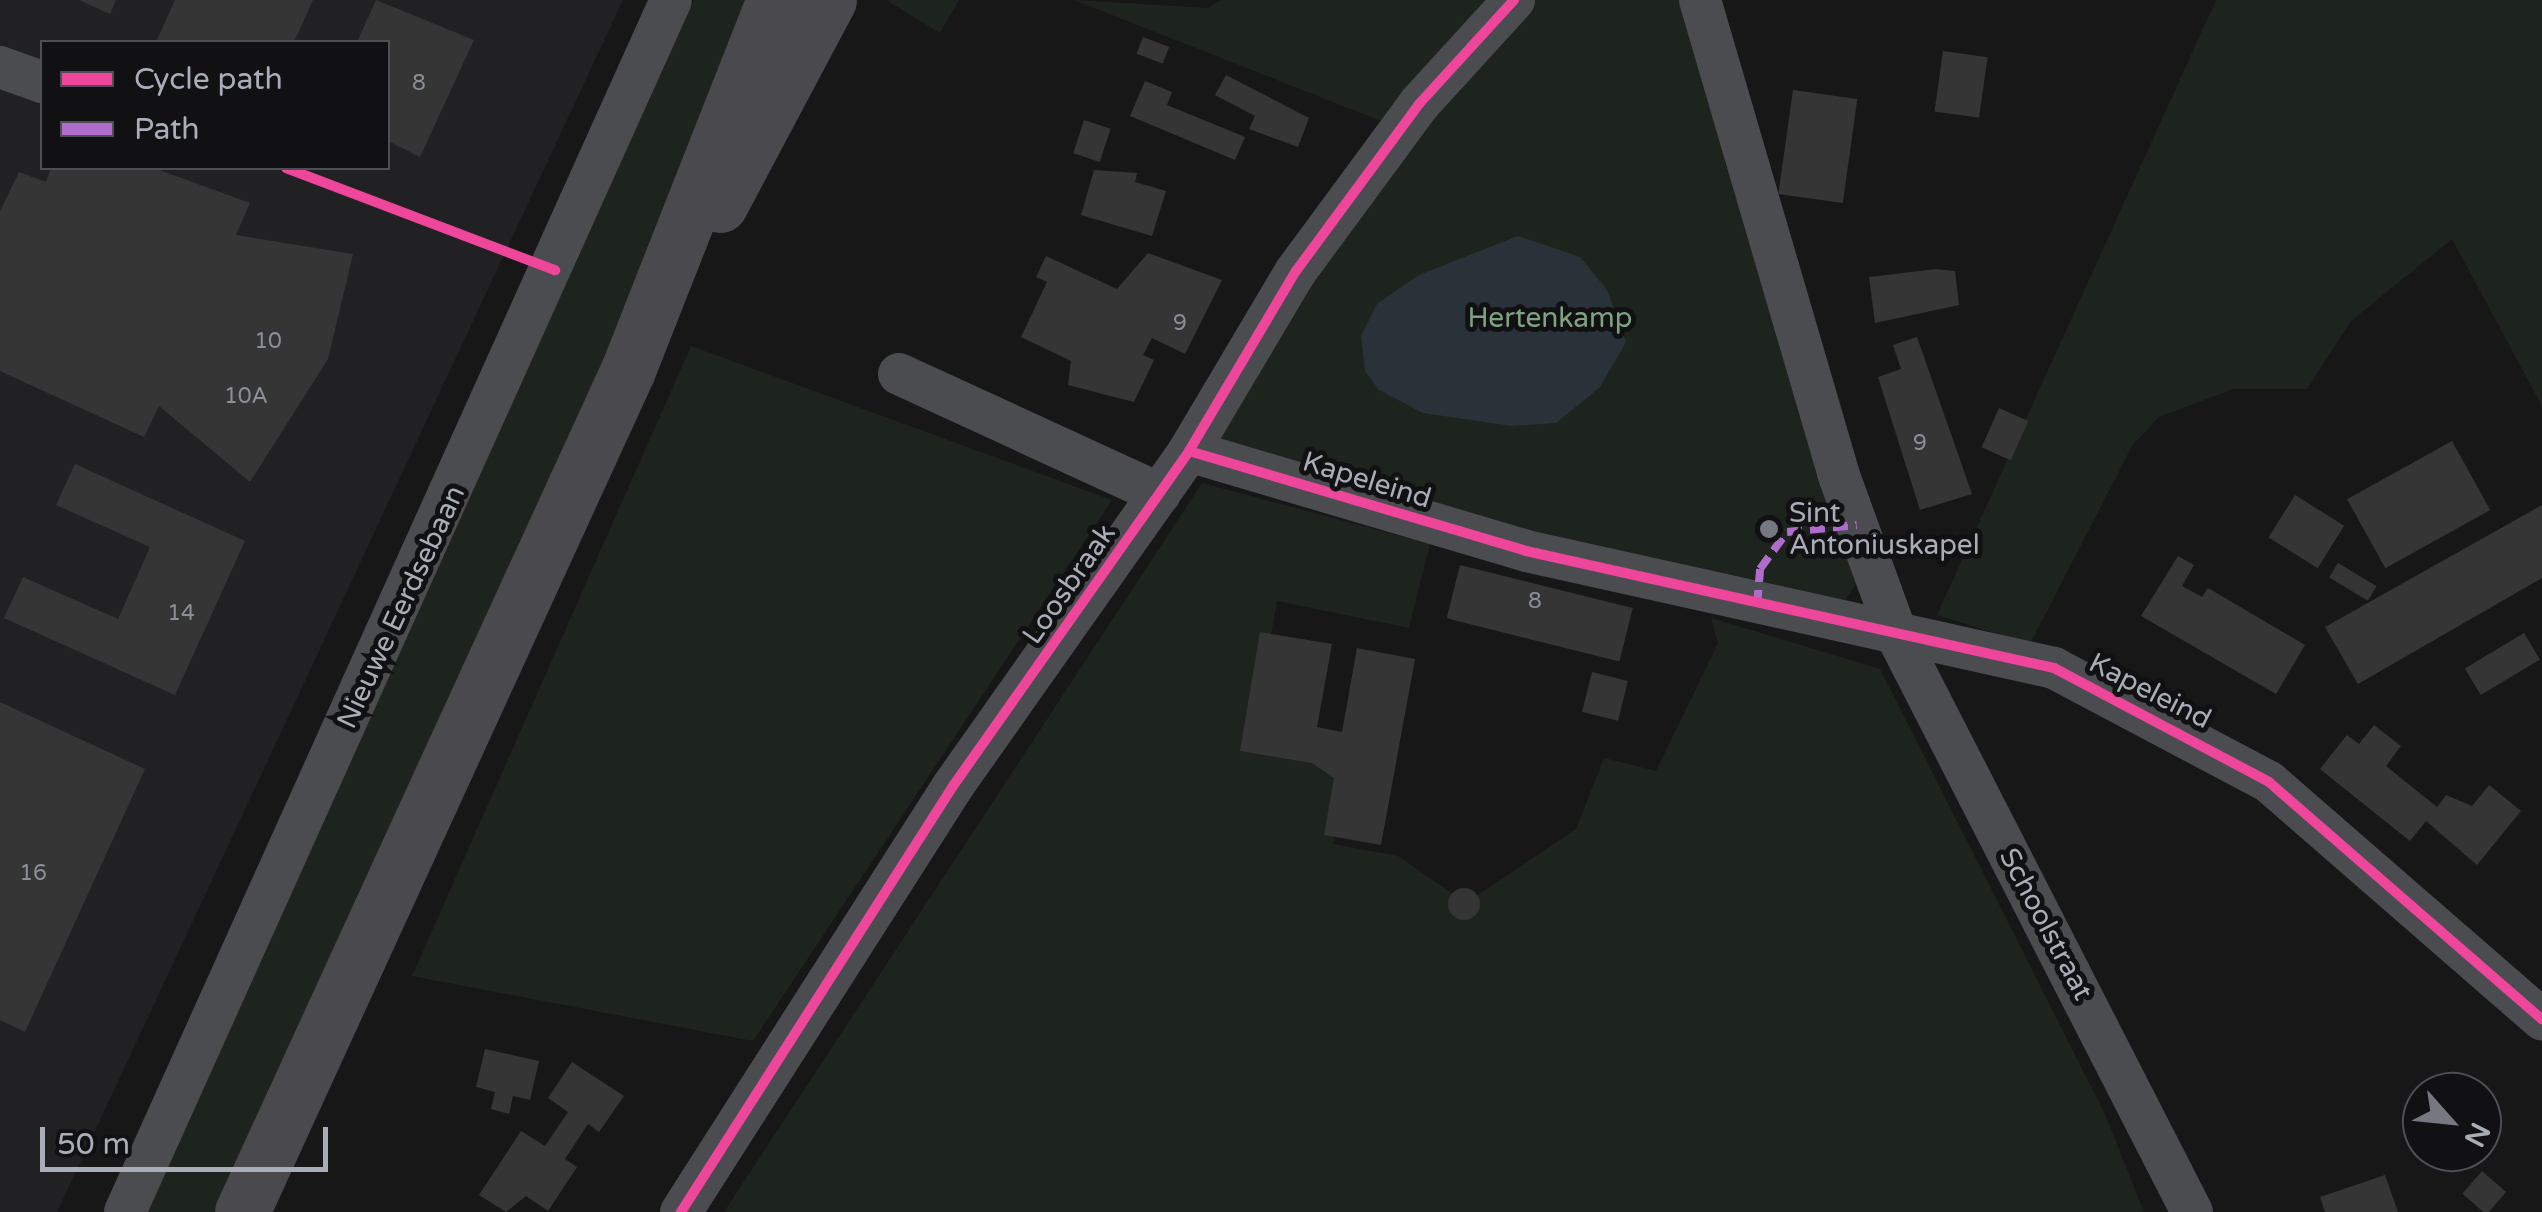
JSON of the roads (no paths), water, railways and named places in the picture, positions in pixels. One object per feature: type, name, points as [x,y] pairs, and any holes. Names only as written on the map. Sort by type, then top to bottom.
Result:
[{"type":"main road","points":[[242,1212],[628,370],[774,0]]},
{"type":"main road","points":[[628,370],[829,0]]},
{"type":"street","name":"Nieuwe Eerdsebaan","points":[[125,1212],[671,0]]},
{"type":"street","name":"Loosbraak","points":[[681,1212],[954,786],[1189,451],[1306,256],[1419,104],[1514,0]]},
{"type":"street","points":[[1700,0],[1838,473],[1898,638]]},
{"type":"street","points":[[0,66],[40,81]]},
{"type":"street","points":[[899,374],[1160,494]]},
{"type":"street","name":"Kapeleind","points":[[1189,451],[1526,551],[1898,638],[2054,668],[2187,732],[2269,782],[2542,1019]]},
{"type":"street","name":"Schoolstraat","points":[[1898,638],[2192,1212]]},
{"type":"place","name":"Sint Antoniuskapel","points":[[1769,529]]},
{"type":"park label","name":"Hertenkamp","points":[[1550,318]]}]
